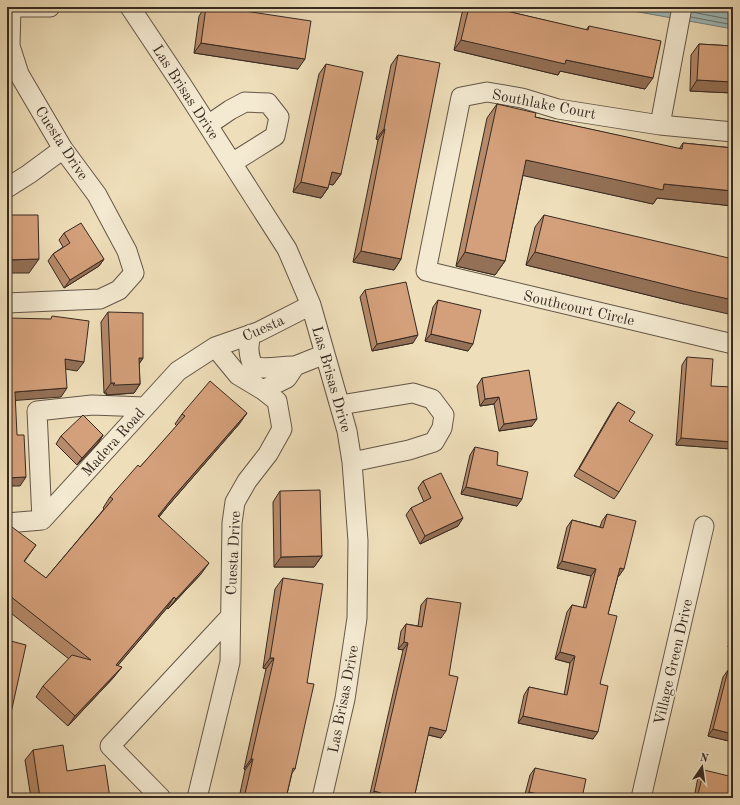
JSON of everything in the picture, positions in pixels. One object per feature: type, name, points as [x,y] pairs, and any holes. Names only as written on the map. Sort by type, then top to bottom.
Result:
[{"type":"street","points":[[10,7],[50,7]]},
{"type":"street","name":"Cuesta Drive","points":[[7,303],[100,299],[120,290],[134,273],[127,251],[97,195],[63,149],[19,74],[10,46],[10,7]]},
{"type":"street","name":"Las Brisas Drive","points":[[130,7],[208,125],[287,249],[310,305],[347,430],[352,462],[358,541],[357,618],[345,699],[322,798]]},
{"type":"street","points":[[660,125],[682,7]]},
{"type":"street","name":"Southlake Court","points":[[426,271],[461,96],[487,92],[522,98],[558,109],[660,125],[733,132]]},
{"type":"street","points":[[208,125],[245,102],[268,102],[279,117],[275,136],[232,163]]},
{"type":"street","points":[[7,188],[30,174],[63,149]]},
{"type":"street","name":"Southcourt Circle","points":[[426,271],[733,344]]},
{"type":"street","name":"Cuesta","points":[[215,347],[251,334],[310,305]]},
{"type":"street","points":[[251,334],[248,347],[249,357],[253,366],[273,368],[295,366],[325,354]]},
{"type":"street","name":"Cuesta Drive","points":[[198,798],[230,662],[232,523],[235,502],[247,481],[268,454],[282,429],[277,401],[264,390],[238,375],[215,347]]},
{"type":"street","name":"Madera Road","points":[[42,520],[178,371],[215,347]]},
{"type":"street","points":[[264,390],[287,378],[295,366]]},
{"type":"street","points":[[340,406],[413,393],[432,399],[444,415],[442,428],[434,442],[409,450],[352,462]]},
{"type":"street","points":[[7,523],[42,520],[37,411],[92,405],[145,407]]},
{"type":"street","name":"Village Green Drive","points":[[641,798],[704,526]]},
{"type":"street","points":[[161,798],[110,746],[230,617]]},
{"type":"water","points":[[611,7],[733,7],[733,29]]},
{"type":"building","points":[[206,7],[218,7],[311,21],[305,59],[201,43]]},
{"type":"building","points":[[469,7],[489,7],[588,30],[589,26],[661,41],[653,78],[566,60],[565,64],[461,40]]},
{"type":"building","points":[[699,44],[733,46],[733,82],[697,80]]},
{"type":"building","points":[[398,55],[440,63],[401,259],[361,251]]},
{"type":"building","points":[[326,64],[363,72],[341,174],[332,172],[328,188],[301,182]]},
{"type":"building","points":[[497,104],[536,113],[535,117],[682,149],[683,143],[733,148],[733,191],[664,184],[663,190],[526,160],[505,261],[465,252]]},
{"type":"building","points":[[7,215],[38,215],[39,259],[7,260]]},
{"type":"building","points":[[544,215],[733,259],[733,300],[535,252]]},
{"type":"building","points":[[81,223],[104,259],[70,280],[53,254],[70,243],[64,233]]},
{"type":"building","points":[[406,282],[418,335],[377,344],[365,290]]},
{"type":"building","points":[[438,300],[481,310],[473,344],[431,334]]},
{"type":"building","points":[[108,312],[143,313],[143,358],[139,358],[140,384],[113,385],[115,383],[111,383]]},
{"type":"building","points":[[52,316],[89,321],[84,362],[65,359],[67,388],[15,392],[17,435],[24,435],[26,477],[7,478],[7,318],[51,319]]},
{"type":"building","points":[[687,357],[713,359],[711,386],[733,387],[733,442],[681,438]]},
{"type":"building","points":[[529,370],[537,419],[504,424],[499,397],[485,399],[482,378]]},
{"type":"building","points":[[210,381],[247,413],[158,516],[209,563],[176,599],[174,597],[116,665],[122,667],[75,716],[43,686],[72,655],[91,660],[10,596],[7,600],[7,534],[12,527],[36,545],[24,561],[46,578],[113,499],[110,497],[138,465],[140,467],[185,416],[182,414]]},
{"type":"building","points":[[618,402],[635,412],[629,421],[653,435],[619,492],[579,469]]},
{"type":"building","points":[[83,415],[103,435],[82,458],[61,436]]},
{"type":"building","points":[[475,447],[498,452],[497,465],[528,472],[522,499],[466,487]]},
{"type":"building","points":[[441,473],[463,518],[425,536],[411,508],[431,498],[423,481]]},
{"type":"building","points":[[320,490],[322,556],[281,557],[280,491]]},
{"type":"building","points":[[607,514],[636,521],[624,569],[620,568],[608,614],[617,616],[600,684],[608,686],[598,732],[523,716],[529,687],[567,695],[575,656],[560,652],[572,605],[586,608],[596,569],[562,561],[572,520],[603,528]]},
{"type":"building","points":[[283,578],[323,584],[307,683],[314,684],[295,769],[293,768],[286,798],[244,798],[253,759],[251,759],[274,658],[270,658]]},
{"type":"building","points":[[427,598],[461,603],[449,675],[458,677],[446,731],[430,727],[414,798],[380,798],[381,793],[374,791],[408,643],[404,642],[406,624],[422,627]]},
{"type":"building","points":[[7,640],[26,645],[7,731]]},
{"type":"building","points":[[728,670],[733,672],[733,734],[713,729]]},
{"type":"building","points":[[63,745],[67,771],[105,765],[110,798],[40,798],[33,750]]},
{"type":"building","points":[[535,768],[586,779],[582,798],[551,798],[529,792]]},
{"type":"building","points":[[704,770],[733,777],[733,798],[697,798]]}]
